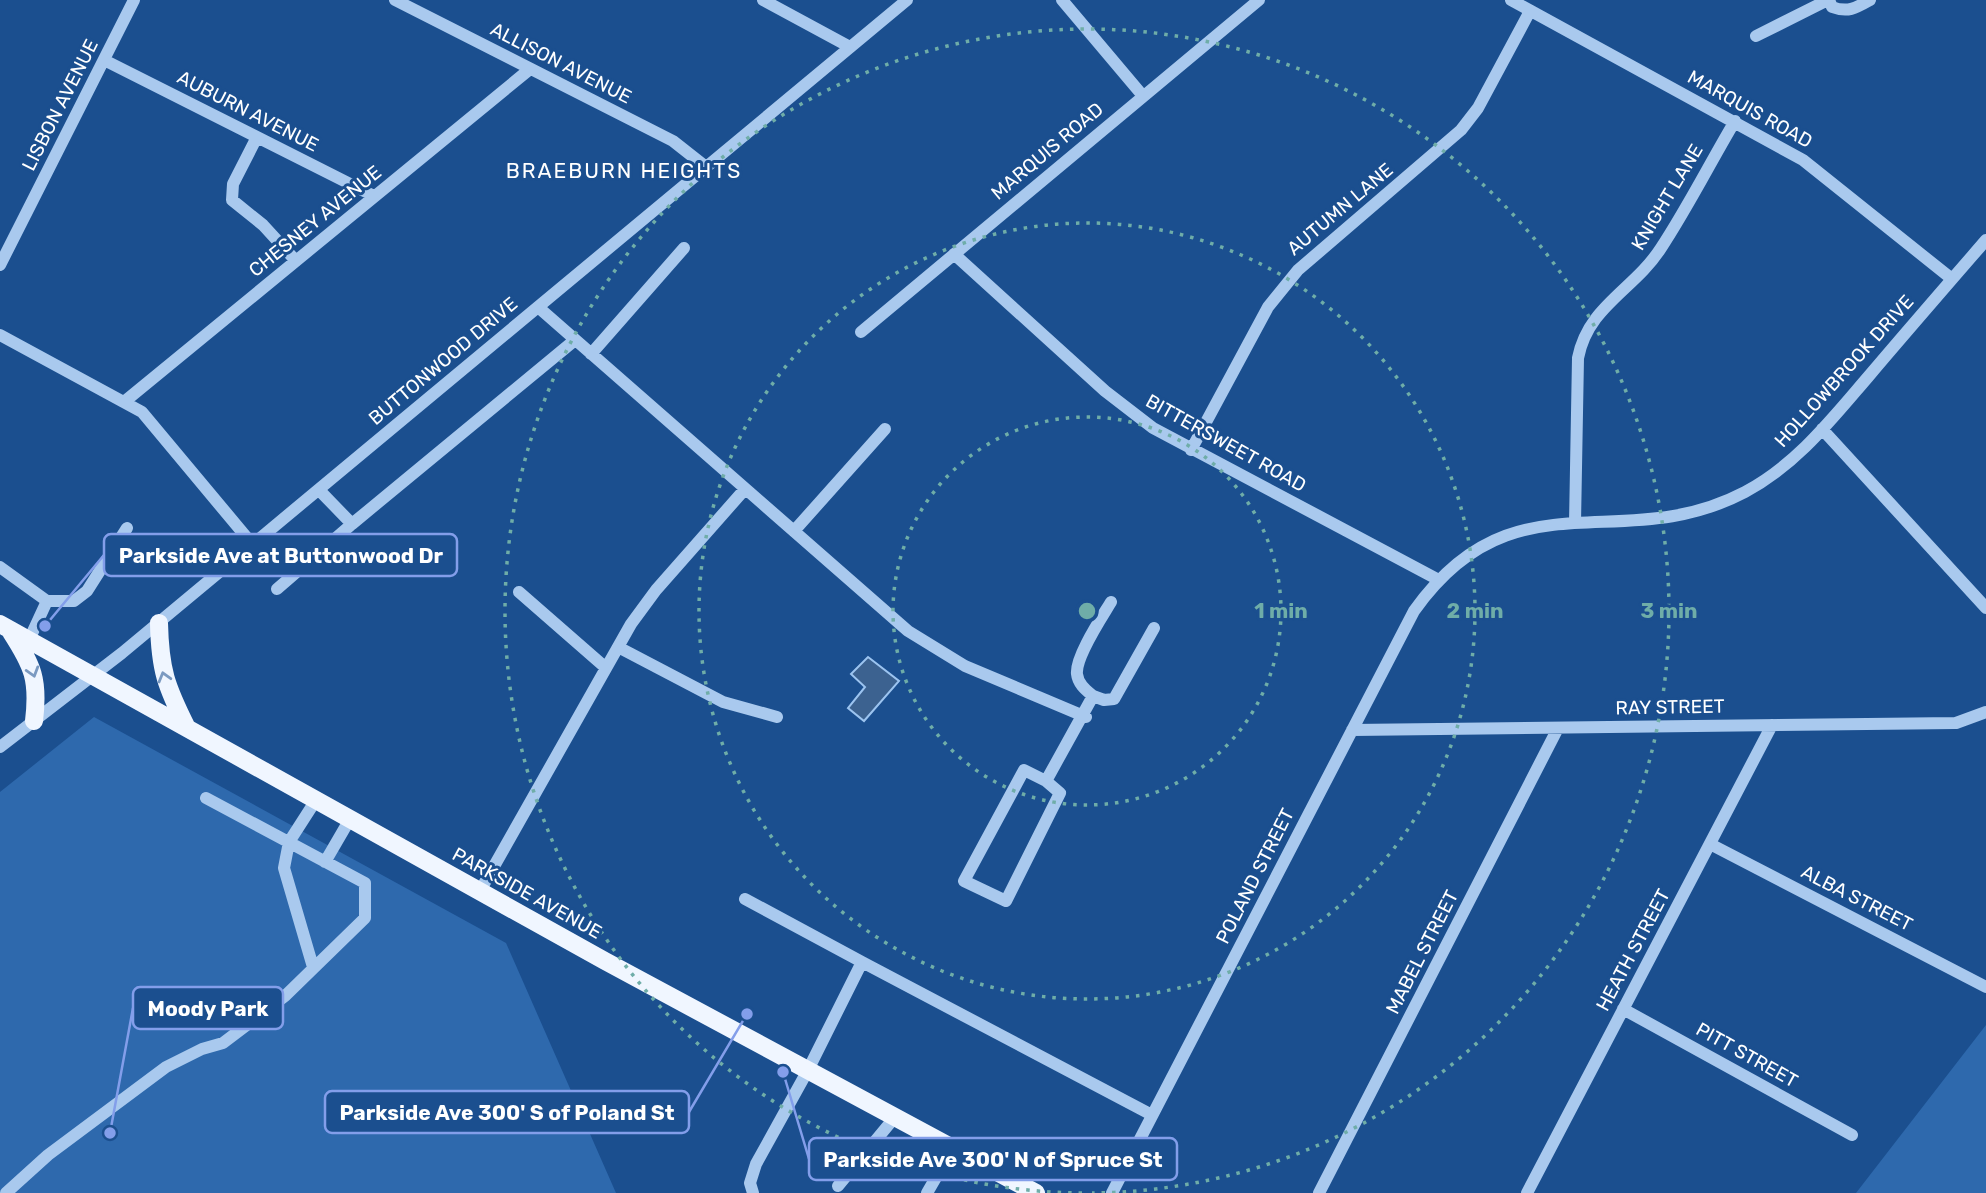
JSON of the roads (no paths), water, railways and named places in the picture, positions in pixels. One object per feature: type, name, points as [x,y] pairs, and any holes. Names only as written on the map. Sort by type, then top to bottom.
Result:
[{"type":"main road","points":[[159,623],[164,682],[187,728]]},
{"type":"main road","points":[[4,627],[30,662],[36,682],[34,722]]},
{"type":"main road","name":"PARKSIDE AVENUE","points":[[4,627],[480,891],[1035,1193]]},
{"type":"street","name":"LISBON AVENUE","points":[[0,265],[134,0]]},
{"type":"street","name":"ALLISON AVENUE","points":[[395,0],[673,141],[706,167]]},
{"type":"street","points":[[763,0],[850,47]]},
{"type":"street","name":"BUTTONWOOD DRIVE","points":[[0,747],[159,623],[907,0]]},
{"type":"street","points":[[1062,0],[1143,96]]},
{"type":"street","name":"MARQUIS ROAD","points":[[860,332],[1259,0]]},
{"type":"street","name":"MARQUIS ROAD","points":[[1511,0],[1735,121],[1831,180],[1952,279]]},
{"type":"street","points":[[1756,36],[1829,0],[1832,7],[1850,11],[1870,0]]},
{"type":"street","name":"AUTUMN LANE","points":[[1191,450],[1268,307],[1282,287],[1298,270],[1461,130],[1478,108],[1530,11]]},
{"type":"street","name":"AUBURN AVENUE","points":[[104,60],[374,196]]},
{"type":"street","name":"CHESNEY AVENUE","points":[[124,402],[530,69]]},
{"type":"street","name":"KNIGHT LANE","points":[[1575,523],[1578,358],[1581,342],[1598,312],[1641,274],[1660,249],[1735,121]]},
{"type":"street","points":[[257,137],[233,184],[232,200],[263,225],[296,261]]},
{"type":"street","name":"HOLLOWBROOK DRIVE","points":[[1437,579],[1469,552],[1491,540],[1541,525],[1655,519],[1717,505],[1774,474],[1822,429],[1986,240]]},
{"type":"street","points":[[591,354],[684,248]]},
{"type":"street","name":"BITTERSWEET ROAD","points":[[954,254],[1122,405],[1191,450],[1437,579]]},
{"type":"street","points":[[538,307],[908,631],[965,666],[1084,716]]},
{"type":"street","points":[[0,335],[142,412],[253,545]]},
{"type":"street","points":[[277,589],[575,340]]},
{"type":"street","points":[[794,531],[885,429]]},
{"type":"street","points":[[1822,429],[1986,608]]},
{"type":"street","points":[[480,891],[618,647],[656,590],[745,489]]},
{"type":"street","points":[[318,490],[352,524]]},
{"type":"street","points":[[0,567],[47,601],[74,601],[87,591],[127,528]]},
{"type":"street","name":"POLAND STREET","points":[[1112,1193],[1414,611],[1437,579]]},
{"type":"street","points":[[519,592],[606,668]]},
{"type":"street","points":[[29,640],[47,601]]},
{"type":"street","points":[[1111,602],[1079,660],[1076,673],[1081,685],[1093,696],[1104,700],[1114,699],[1154,628]]},
{"type":"street","points":[[618,647],[723,702],[777,717]]},
{"type":"street","points":[[1046,781],[1093,696]]},
{"type":"street","name":"RAY STREET","points":[[1352,730],[1956,723],[1986,712]]},
{"type":"street","name":"HEATH STREET","points":[[1527,1193],[1772,725]]},
{"type":"street","name":"MABEL STREET","points":[[1319,1193],[1558,728]]},
{"type":"street","points":[[1024,770],[1046,781],[1059,793],[1006,901],[964,881],[1024,770]]},
{"type":"street","points":[[6,1193],[48,1155],[166,1067],[202,1049],[223,1043],[285,996],[365,918],[365,883],[206,798]]},
{"type":"street","points":[[313,967],[284,868],[289,842],[316,800]]},
{"type":"street","points":[[325,862],[350,819]]},
{"type":"street","name":"ALBA STREET","points":[[1710,845],[1986,987]]},
{"type":"street","points":[[746,899],[1153,1115]]},
{"type":"street","points":[[753,1193],[750,1184],[756,1164],[808,1070],[862,962]]},
{"type":"street","name":"PITT STREET","points":[[1623,1009],[1852,1135]]},
{"type":"street","points":[[838,1186],[895,1117]]},
{"type":"street","points":[[927,1193],[953,1148]]},
{"type":"place","name":"Parkside Ave at Buttonwood Dr","points":[[45,626]]},
{"type":"place","name":"Parkside Ave 300' S of Poland St","points":[[747,1014]]},
{"type":"place","name":"Parkside Ave 300' N of Spruce St","points":[[783,1072]]},
{"type":"place","name":"Moody Park","points":[[110,1133]]},
{"type":"district","name":"BRAEBURN HEIGHTS","points":[[624,170]]}]
